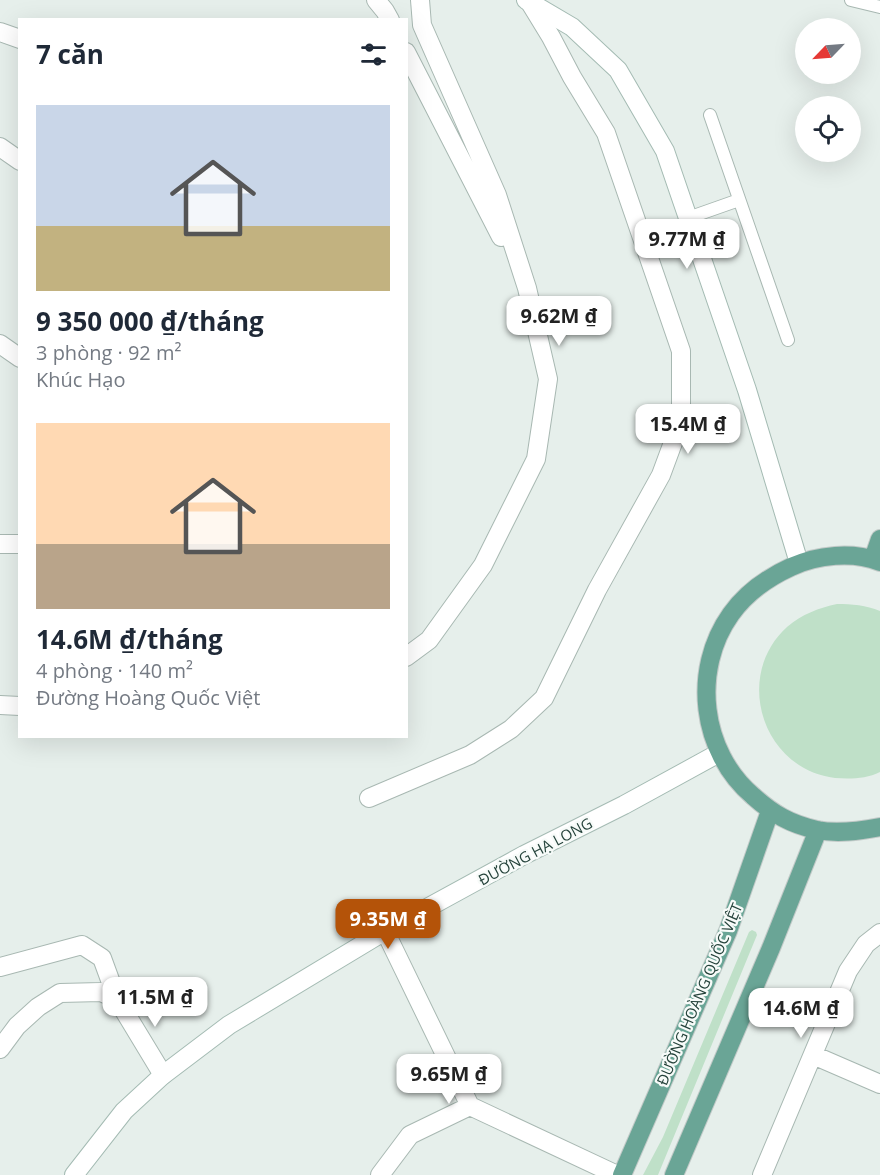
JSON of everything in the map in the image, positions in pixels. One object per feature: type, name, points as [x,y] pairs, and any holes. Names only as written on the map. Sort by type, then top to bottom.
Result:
[{"type":"main road","points":[[880,539],[877,561],[848,556],[823,557],[799,563],[773,575],[750,593],[730,614],[716,640],[708,668],[705,697],[709,725],[719,753],[740,786],[770,811],[793,823],[818,830],[853,832],[880,827]]},
{"type":"main road","name":"ĐƯỜNG HOÀNG QUỐC VIỆT","points":[[622,1175],[728,931],[770,811]]},
{"type":"main road","points":[[674,1175],[771,948],[818,830]]},
{"type":"street","points":[[376,0],[389,18]]},
{"type":"street","points":[[408,656],[429,640],[483,565],[536,459],[548,379],[527,288],[497,195],[422,25],[420,0]]},
{"type":"street","points":[[528,1],[572,27],[618,70],[665,151],[747,390],[799,563]]},
{"type":"street","points":[[369,798],[470,755],[511,729],[544,698],[597,590],[661,475],[681,421],[681,351],[606,133],[528,1]]},
{"type":"street","points":[[0,32],[18,38]]},
{"type":"street","points":[[408,56],[527,288]]},
{"type":"street","points":[[0,147],[18,160]]},
{"type":"street","points":[[0,344],[18,357]]},
{"type":"street","points":[[0,544],[18,544]]},
{"type":"street","points":[[0,705],[18,706]]},
{"type":"street","name":"ĐƯỜNG HẠ LONG","points":[[74,1175],[124,1111],[163,1075],[229,1025],[385,931],[719,753]]},
{"type":"street","points":[[385,931],[470,1106],[617,1175]]},
{"type":"street","points":[[762,1175],[848,971],[866,944],[880,933]]},
{"type":"street","points":[[0,967],[82,945],[102,958],[117,999],[163,1075]]},
{"type":"street","points":[[0,1049],[17,1026],[38,1007],[60,993],[101,992],[117,999]]},
{"type":"street","points":[[813,1056],[880,1084]]},
{"type":"street","points":[[380,1175],[410,1135],[470,1106]]},
{"type":"lane","points":[[851,0],[880,7]]},
{"type":"lane","points":[[710,115],[788,340]]},
{"type":"lane","points":[[688,218],[739,200]]},
{"type":"green space","points":[[837,604],[859,605],[880,611],[880,772],[864,777],[835,778],[810,771],[789,757],[773,739],[763,718],[759,694],[761,670],[771,647],[787,627],[811,612]]},
{"type":"green space","points":[[752,930],[757,935],[658,1175],[643,1175],[663,1137],[749,932]]}]
